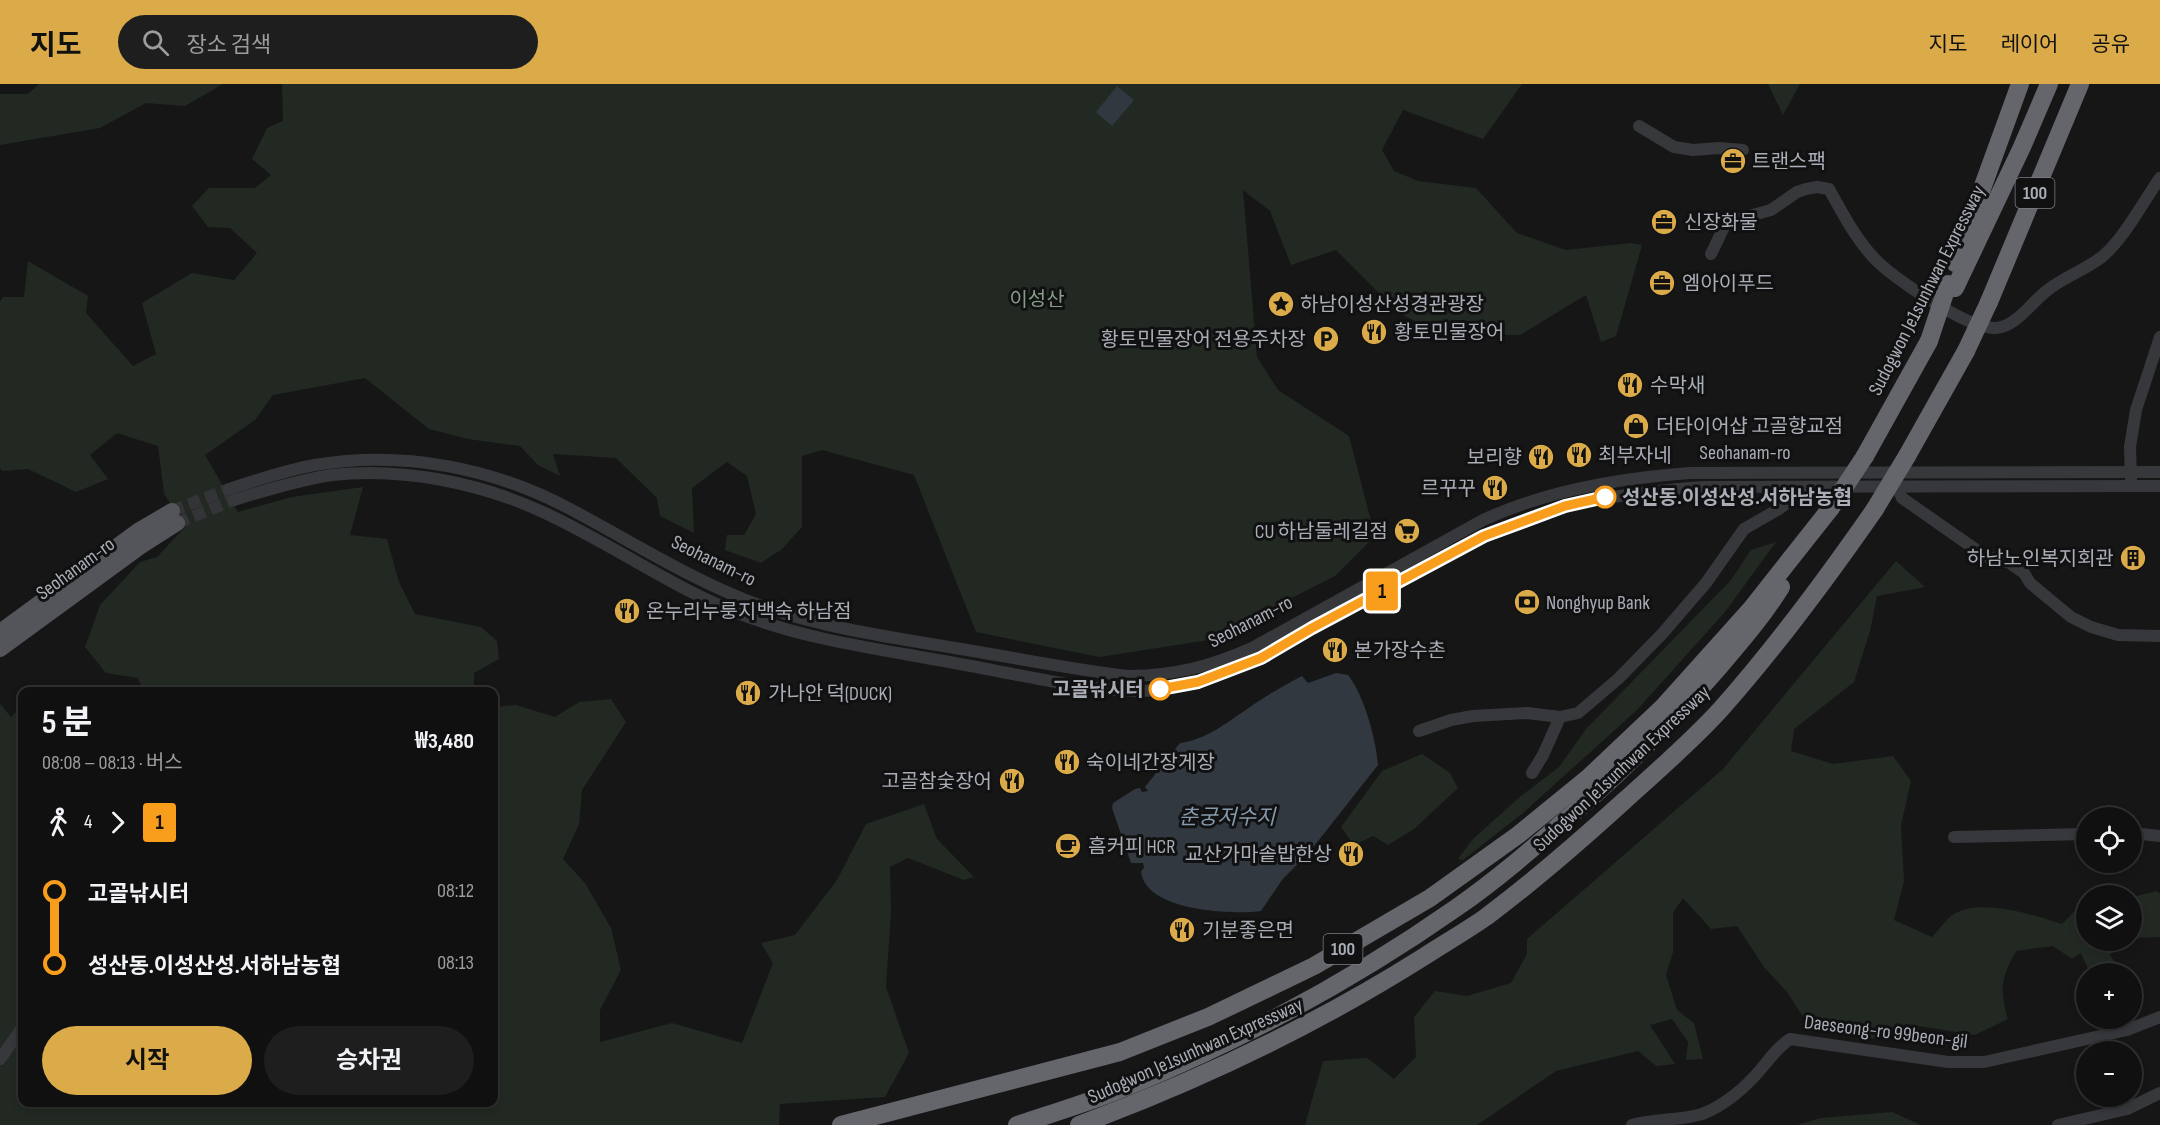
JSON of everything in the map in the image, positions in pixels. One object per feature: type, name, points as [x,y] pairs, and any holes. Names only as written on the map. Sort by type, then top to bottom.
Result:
[{"type":"highway","points":[[1951,286],[2020,84]]},
{"type":"highway","name":"Sudogwon Je1sunhwan Expressway","points":[[1017,1125],[1133,1085],[1290,1010],[1361,969],[1457,907],[1538,844],[1670,723],[1764,614],[1865,456],[1929,341],[1951,286],[2022,147],[2049,84]]},
{"type":"highway","name":"Sudogwon Je1sunhwan Expressway","points":[[1079,1125],[1126,1108],[1226,1065],[1323,1017],[1406,968],[1485,917],[1572,848],[1664,765],[1721,709],[1816,594],[1875,509],[1907,456],[1966,351],[1989,302],[2080,84]]},
{"type":"highway","name":"Sudogwon Je1sunhwan Expressway","points":[[841,1125],[1131,1047],[1208,1017],[1314,966],[1430,898],[1518,835],[1588,778],[1663,707],[1750,609],[1830,509]]},
{"type":"main road","name":"Seohanam-ro","points":[[0,632],[138,531],[174,517],[141,546],[0,649]]},
{"type":"street","points":[[1639,126],[1674,147],[1693,150],[1719,148],[1743,150]]},
{"type":"street","points":[[1712,254],[1725,225],[1731,221],[1771,210],[1797,192],[1806,189],[1817,187],[1829,189],[1852,230],[1874,258],[1899,279],[1959,317],[1979,326],[1995,328],[2010,325],[2050,288],[2104,255],[2122,234],[2160,178]]},
{"type":"street","points":[[2131,487],[2130,447],[2136,410],[2160,337]]},
{"type":"street","name":"Seohanam-ro","points":[[2160,472],[1690,473],[1610,482],[1522,503],[1483,520],[1233,657],[1195,669],[1129,676],[827,626],[796,617],[746,600],[706,582],[569,508],[532,491],[492,476],[455,467],[423,462],[349,461],[298,468],[231,495],[358,473],[424,477],[456,483],[517,501],[546,513],[676,586],[768,624],[842,642],[1034,677],[1090,687],[1136,691],[1157,690],[1198,682],[1261,658],[1312,628],[1484,536],[1565,506],[1640,491],[1705,487],[2160,486]]},
{"type":"street","points":[[1419,731],[1450,720],[1473,716],[1527,713],[1560,717],[1578,713],[1618,679],[1662,634],[1706,583],[1744,529],[1788,502],[1790,487]]},
{"type":"street","points":[[1897,487],[1902,498],[1985,556],[2010,563],[2024,573],[2030,584],[2071,617],[2091,627],[2118,635],[2160,636]]},
{"type":"street","points":[[1532,773],[1560,717]]},
{"type":"street","points":[[1954,837],[2076,834]]},
{"type":"street","points":[[2142,834],[2160,836]]},
{"type":"street","name":"Daeseong-ro 99beon-gil","points":[[1632,1125],[1648,1120],[1701,1114],[1720,1105],[1741,1089],[1761,1070],[1777,1048],[1790,1039],[1948,1062],[1984,1062],[2127,1030],[2160,1017]]},
{"type":"street","points":[[0,1059],[18,1034]]},
{"type":"street","points":[[2058,1125],[2127,1109],[2160,1093]]},
{"type":"green space","points":[[39,84],[223,84],[185,106],[146,103],[100,128],[0,145],[0,94],[28,94]]},
{"type":"green space","name":"이성산","points":[[282,84],[1522,84],[1483,139],[1403,110],[1382,150],[1394,171],[1418,181],[1476,188],[1517,233],[1566,250],[1631,243],[1642,245],[1616,336],[1601,342],[1586,295],[1520,335],[1441,334],[1399,313],[1336,250],[1291,265],[1270,211],[1243,190],[1257,357],[1278,390],[1349,436],[1375,536],[1335,576],[1209,640],[1099,657],[976,632],[914,475],[822,450],[802,456],[802,527],[782,549],[761,563],[725,550],[727,535],[744,535],[756,514],[747,476],[727,462],[692,488],[694,533],[660,516],[657,498],[616,458],[553,454],[560,476],[538,465],[520,446],[468,439],[429,429],[365,378],[273,395],[255,420],[205,455],[238,512],[292,497],[363,487],[350,535],[387,539],[399,582],[415,614],[481,627],[497,641],[499,659],[474,673],[474,687],[141,687],[138,678],[106,673],[85,647],[100,605],[140,562],[157,557],[184,528],[164,493],[158,446],[117,433],[90,455],[108,479],[76,492],[28,469],[2,471],[0,468],[0,302],[3,297],[24,297],[28,261],[88,296],[86,313],[133,366],[156,354],[142,303],[192,273],[234,280],[257,253],[230,228],[208,227],[192,206],[209,188],[255,188],[271,175],[252,159],[267,128],[283,121]]},
{"type":"green space","points":[[1768,84],[1800,84],[1783,115]]},
{"type":"green space","points":[[1776,542],[1725,612],[1637,710],[1523,813],[1463,860],[1458,859],[1473,839],[1521,796],[1559,767],[1586,729],[1731,580],[1751,550]]},
{"type":"green space","points":[[1896,561],[1925,587],[1877,596],[1870,631],[1854,682],[1794,729],[1791,751],[1833,764],[1893,756],[1911,781],[1901,825],[1904,881],[1894,920],[1932,937],[1951,916],[1962,910],[1990,907],[2006,909],[2062,924],[2076,910],[2076,951],[2113,951],[2110,955],[2115,963],[2086,963],[2081,953],[2072,959],[2053,946],[2016,951],[2003,984],[2003,999],[2008,1019],[1975,1035],[1906,1024],[1876,1039],[1806,1021],[1787,992],[1764,967],[1737,926],[1711,929],[1683,898],[1673,913],[1673,952],[1666,975],[1677,1010],[1694,1023],[1703,1059],[1686,1060],[1688,1042],[1672,1019],[1650,1025],[1675,1064],[1656,1066],[1638,1051],[1556,1071],[1477,1125],[1305,1125],[1323,1061],[1367,1058],[1394,1079],[1416,1057],[1414,1017],[1435,991],[1467,996],[1511,983],[1527,954],[1527,939],[1723,769]]},
{"type":"green space","points":[[611,699],[626,722],[582,790],[579,824],[563,859],[585,883],[611,928],[621,970],[600,1010],[600,1042],[672,1023],[742,1043],[773,963],[761,943],[795,935],[837,880],[866,824],[924,804],[937,839],[974,877],[964,880],[908,858],[890,867],[891,913],[886,987],[909,1053],[885,1097],[780,1104],[779,1125],[0,1125],[0,704],[11,717],[18,710],[18,1107],[498,1107],[498,707],[516,705],[555,717],[579,702]]},
{"type":"green space","points":[[1422,754],[1450,773],[1458,788],[1414,829],[1388,845],[1373,836],[1354,845],[1341,827],[1382,771]]},
{"type":"green space","points":[[2157,891],[2160,894],[2160,937],[2142,938],[2142,895]]},
{"type":"green space","points":[[1892,1112],[1921,1125],[1797,1125],[1821,1118]]},
{"type":"water","points":[[1117,86],[1134,100],[1112,126],[1096,112]]},
{"type":"water","name":"춘궁저수지","points":[[1336,673],[1348,675],[1359,694],[1372,730],[1378,765],[1311,850],[1282,880],[1261,911],[1230,912],[1191,908],[1157,895],[1146,884],[1141,871],[1144,868],[1143,863],[1131,863],[1112,808],[1113,803],[1135,789],[1140,788],[1142,792],[1148,791],[1145,787],[1180,743],[1208,734],[1302,676],[1308,683]]},
{"type":"tunnel","points":[[172,511],[229,489]]},
{"type":"tunnel","points":[[177,523],[234,500]]},
{"type":"bus line","name":"1","points":[[1160,689],[1216,677],[1261,658],[1312,628],[1484,536],[1565,506],[1605,497]]},
{"type":"place","name":"트랜스팩","points":[[1733,161]]},
{"type":"place","name":"신장화물","points":[[1664,222]]},
{"type":"place","name":"엠아이푸드","points":[[1662,283]]},
{"type":"place","name":"하남이성산성경관광장","points":[[1281,304]]},
{"type":"place","name":"황토민물장어","points":[[1374,332]]},
{"type":"place","name":"황토민물장어 전용주차장","points":[[1326,339]]},
{"type":"place","name":"수막새","points":[[1630,385]]},
{"type":"place","name":"더타이어샵 고골향교점","points":[[1636,426]]},
{"type":"place","name":"최부자네","points":[[1579,455]]},
{"type":"place","name":"보리향","points":[[1541,457]]},
{"type":"place","name":"르꾸꾸","points":[[1495,488]]},
{"type":"place","name":"성산동.이성산성.서하남농협","points":[[1605,497]]},
{"type":"place","name":"CU 하남둘레길점","points":[[1407,531]]},
{"type":"place","name":"하남노인복지회관","points":[[2133,558]]},
{"type":"place","name":"Nonghyup Bank","points":[[1527,602]]},
{"type":"place","name":"온누리누룽지백숙 하남점","points":[[627,611]]},
{"type":"place","name":"본가장수촌","points":[[1335,650]]},
{"type":"place","name":"고골낚시터","points":[[1160,689]]},
{"type":"place","name":"가나안 덕(DUCK)","points":[[748,693]]},
{"type":"place","name":"숙이네간장게장","points":[[1067,762]]},
{"type":"place","name":"고골참숯장어","points":[[1012,781]]},
{"type":"place","name":"흠커피 HCR","points":[[1068,846]]},
{"type":"place","name":"교산가마솥밥한상","points":[[1351,854]]},
{"type":"place","name":"기분좋은면","points":[[1182,930]]}]
